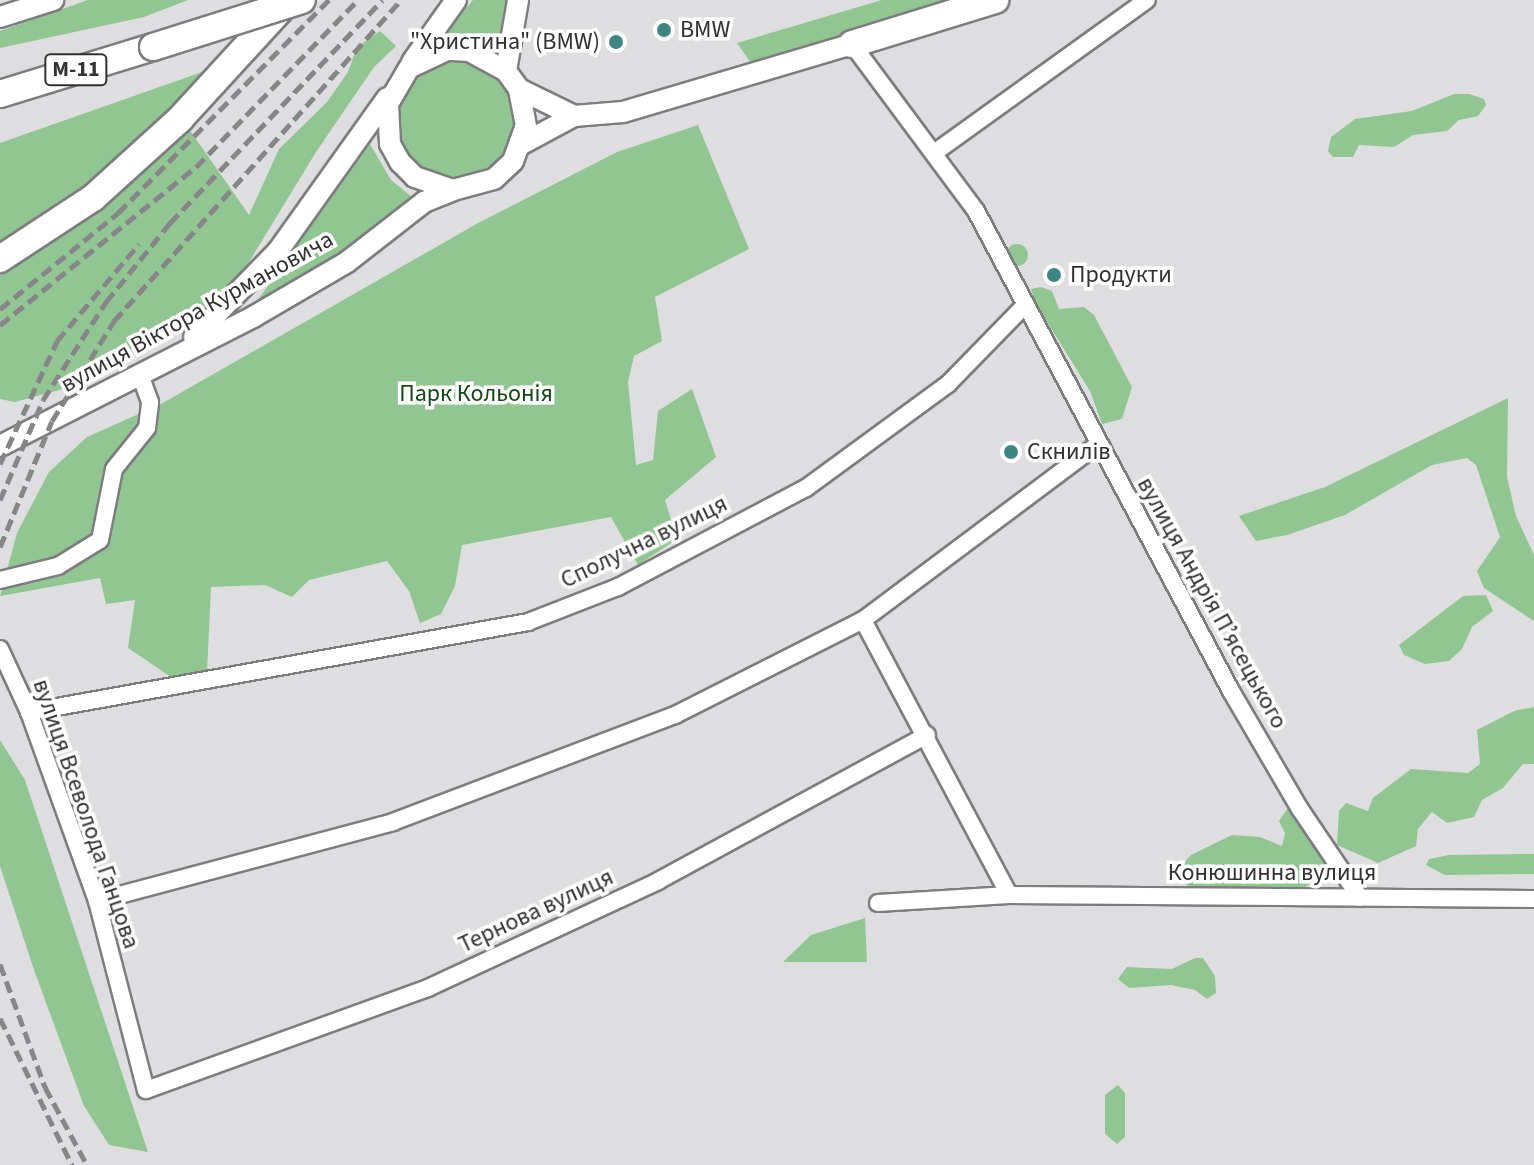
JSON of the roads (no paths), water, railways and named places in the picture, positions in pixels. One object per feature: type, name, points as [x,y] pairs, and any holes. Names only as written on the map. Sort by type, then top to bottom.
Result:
[{"type":"main road","points":[[0,259],[93,198],[180,119],[288,0]]},
{"type":"main road","name":"М-11","points":[[0,94],[302,0]]},
{"type":"main road","points":[[852,44],[995,0]]},
{"type":"street","points":[[0,17],[53,0]]},
{"type":"street","points":[[173,355],[225,310],[278,251],[456,0]]},
{"type":"street","points":[[506,71],[518,0]]},
{"type":"street","points":[[934,153],[1147,0]]},
{"type":"street","points":[[522,144],[526,126],[519,89],[506,71],[479,54],[447,50],[427,56],[398,82],[388,104],[390,144],[415,177],[453,190],[494,179],[522,144],[574,116],[623,112],[852,44]]},
{"type":"street","name":"вулиця Андрія Пʼясецького","points":[[852,44],[976,211],[1239,704],[1300,809],[1360,898]]},
{"type":"street","points":[[519,89],[574,116]]},
{"type":"street","name":"вулиця Віктора Курмановича","points":[[0,446],[173,355],[253,317],[347,262],[424,202],[453,190]]},
{"type":"street","name":"Сполучна вулиця","points":[[29,712],[528,622],[618,587],[806,488],[948,384],[1024,306]]},
{"type":"street","points":[[0,580],[58,566],[100,540],[114,469],[147,428],[150,402],[140,374]]},
{"type":"street","points":[[97,901],[393,822],[675,715],[863,620],[1098,444]]},
{"type":"street","points":[[863,620],[927,735],[1009,895]]},
{"type":"street","name":"вулиця Всеволода Ганцова","points":[[0,649],[29,712],[97,901],[146,1090]]},
{"type":"street","name":"Тернова вулиця","points":[[146,1090],[428,988],[658,881],[927,735]]},
{"type":"street","name":"Конюшинна вулиця","points":[[878,903],[1009,895],[1534,899]]},
{"type":"railway","points":[[0,309],[118,213],[329,0]]},
{"type":"railway","points":[[0,325],[196,167],[358,0]]},
{"type":"railway","points":[[0,500],[43,400],[106,302],[170,223],[382,0]]},
{"type":"railway","points":[[0,547],[52,421],[114,321],[401,0]]},
{"type":"railway","points":[[0,464],[57,341],[139,244]]},
{"type":"railway","points":[[0,964],[45,1087],[87,1165]]},
{"type":"railway","points":[[0,1018],[72,1165]]},
{"type":"place","name":"BMW","points":[[664,30]]},
{"type":"place","name":"\"Христина\" (BMW)","points":[[616,42]]},
{"type":"place","name":"Продукти","points":[[1054,275]]},
{"type":"place","name":"Скнилів","points":[[1011,452]]},
{"type":"park label","name":"Парк Кольонія","points":[[476,394]]}]
